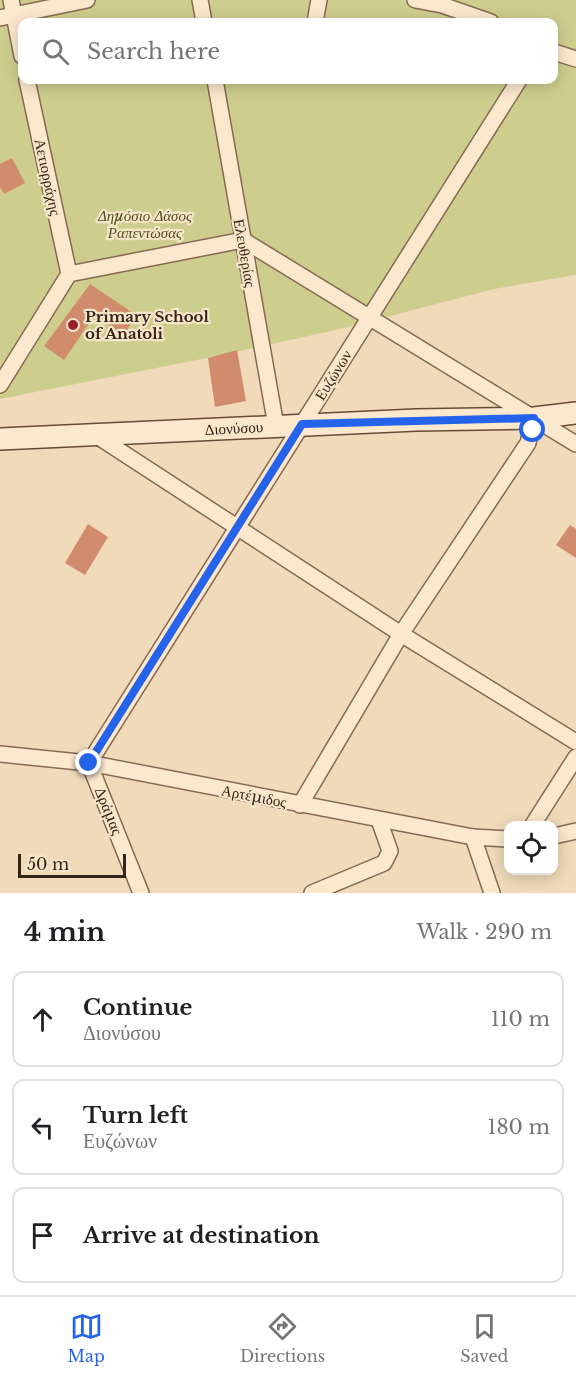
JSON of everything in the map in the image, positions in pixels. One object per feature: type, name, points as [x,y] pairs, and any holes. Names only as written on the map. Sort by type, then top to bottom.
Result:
[{"type":"main road","name":"Διονύσου","points":[[0,439],[97,436],[302,424],[534,418],[574,411]]},
{"type":"street","points":[[18,43],[8,11],[87,0]]},
{"type":"street","points":[[200,0],[203,18]]},
{"type":"street","points":[[316,18],[319,0]]},
{"type":"street","points":[[415,0],[442,5],[479,18]]},
{"type":"street","points":[[558,53],[576,59]]},
{"type":"street","name":"Αετιορράχης","points":[[28,84],[69,274]]},
{"type":"street","name":"Ελευθερίας","points":[[216,84],[276,426]]},
{"type":"street","name":"Ευζώνων","points":[[89,763],[516,84]]},
{"type":"street","points":[[0,385],[69,274],[243,240],[576,444]]},
{"type":"street","points":[[300,805],[401,634],[528,443],[534,418]]},
{"type":"street","points":[[97,436],[401,634],[576,741]]},
{"type":"street","name":"Αρτέμιδος","points":[[0,754],[89,763],[472,837],[504,839]]},
{"type":"street","points":[[535,821],[576,757]]},
{"type":"street","name":"Δράμας","points":[[89,763],[141,893]]},
{"type":"street","points":[[312,893],[384,863],[390,851],[379,820]]},
{"type":"street","points":[[558,835],[576,831]]},
{"type":"street","points":[[472,837],[492,893]]},
{"type":"green space","name":"Δημόσιο Δάσος Ραπεντώσας","points":[[0,0],[576,0],[576,275],[494,289],[340,329],[0,399]]},
{"type":"building","points":[[12,158],[25,183],[4,194],[0,187],[0,164]]},
{"type":"building","name":"Primary School of Anatoli","points":[[90,284],[136,315],[124,335],[94,316],[64,360],[44,346]]},
{"type":"building","points":[[237,350],[246,401],[215,407],[208,358]]},
{"type":"building","points":[[88,524],[108,537],[85,575],[65,563]]},
{"type":"building","points":[[570,525],[576,529],[576,558],[556,545]]},
{"type":"place","name":"Primary School of Anatoli","points":[[73,325]]},
{"type":"route","points":[[89,763],[302,424],[534,418],[533,430]]}]
